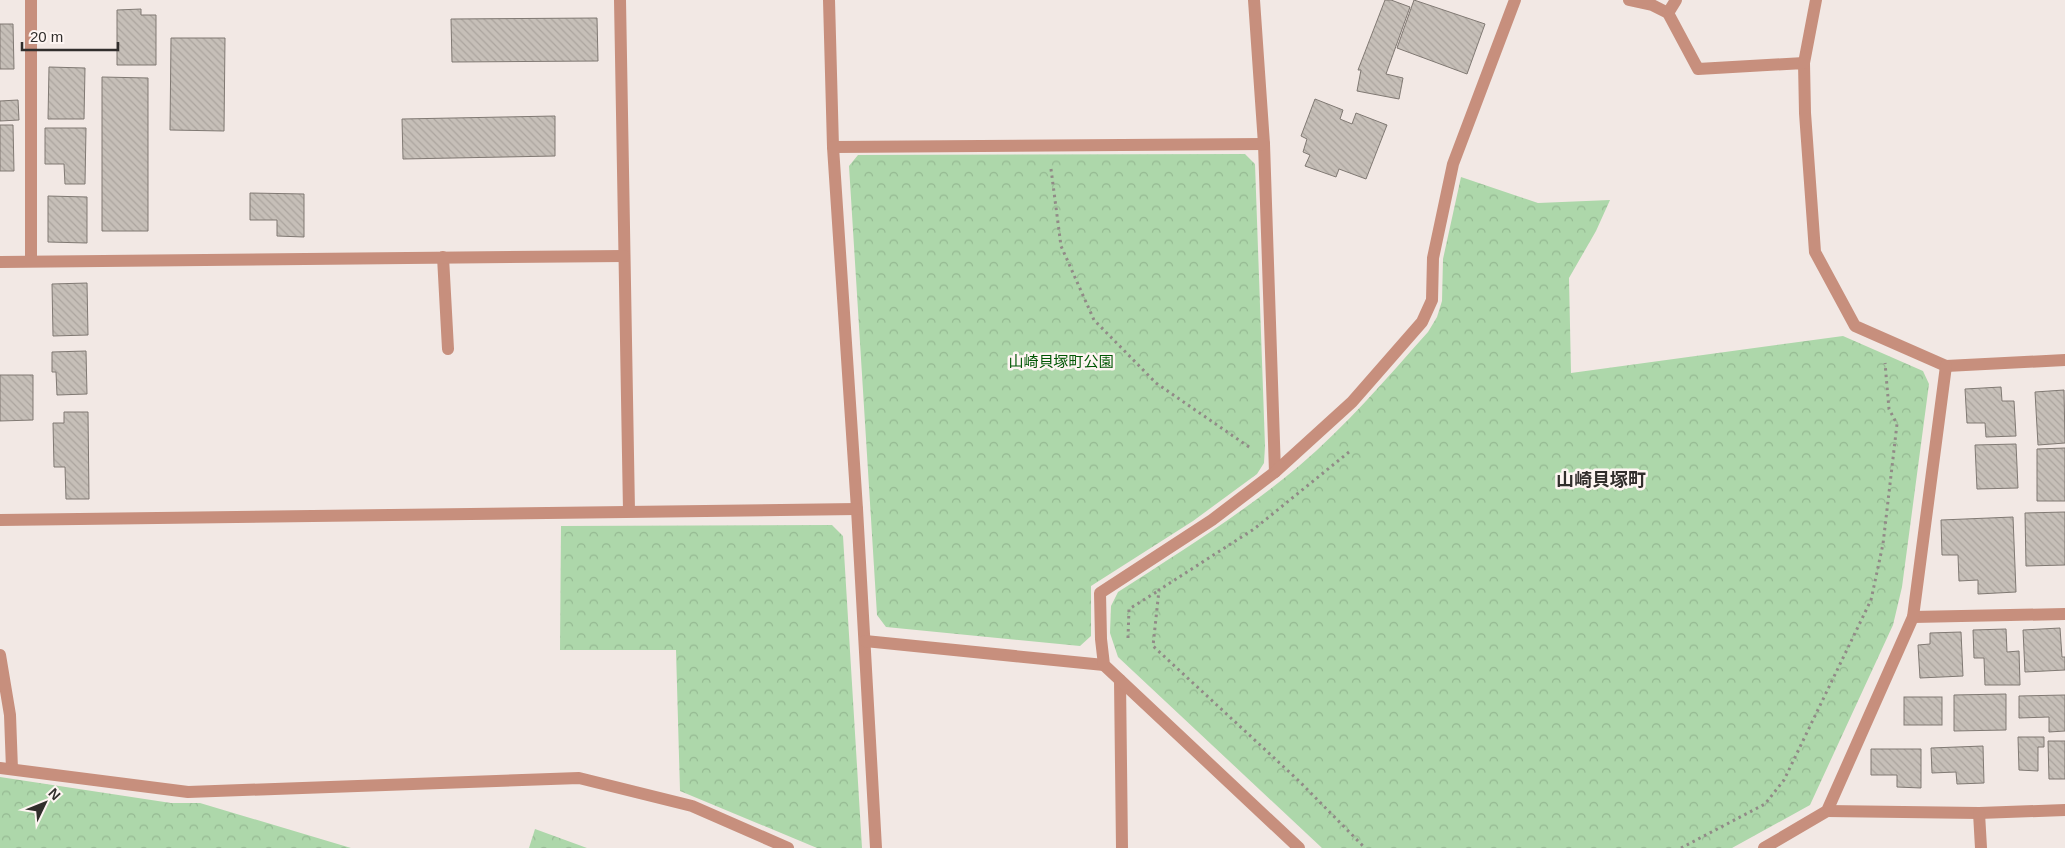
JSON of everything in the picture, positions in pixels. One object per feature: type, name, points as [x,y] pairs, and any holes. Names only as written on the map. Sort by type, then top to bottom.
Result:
[{"type":"street","points":[[31,0],[31,261]]},
{"type":"street","points":[[620,0],[630,511]]},
{"type":"street","points":[[829,0],[833,147],[857,509],[876,848]]},
{"type":"street","points":[[1254,0],[1264,144],[1275,472]]},
{"type":"street","points":[[1104,665],[1101,639],[1100,593],[1212,520],[1275,472],[1352,402],[1422,322],[1432,300],[1433,258],[1453,164],[1515,0]]},
{"type":"street","points":[[1629,0],[1652,5],[1668,12],[1698,69],[1804,63]]},
{"type":"street","points":[[1668,12],[1676,0]]},
{"type":"street","points":[[1816,0],[1804,63],[1805,113],[1816,252],[1855,326],[1946,366],[2065,360]]},
{"type":"street","points":[[833,147],[1264,144]]},
{"type":"street","points":[[0,262],[624,256]]},
{"type":"street","points":[[443,257],[448,349]]},
{"type":"street","points":[[1827,811],[1913,617],[1946,366]]},
{"type":"street","points":[[0,520],[857,509]]},
{"type":"street","points":[[1913,617],[2065,614]]},
{"type":"street","points":[[865,642],[1104,665],[1299,848]]},
{"type":"street","points":[[0,655],[10,715],[6,769],[188,792],[579,778],[692,806],[788,848]]},
{"type":"street","points":[[1120,680],[1122,848]]},
{"type":"street","points":[[1764,848],[1827,811],[1979,813],[2065,810]]},
{"type":"street","points":[[1979,813],[1981,848]]},
{"type":"path","points":[[1049,146],[1061,246],[1094,320],[1156,383],[1253,450],[1274,450]]},
{"type":"path","points":[[1681,848],[1765,804],[1784,780],[1871,600],[1883,544],[1897,424],[1889,409],[1885,362],[1876,358]]},
{"type":"path","points":[[1128,638],[1129,609],[1254,529],[1349,452]]},
{"type":"path","points":[[1159,590],[1153,646],[1299,781],[1365,848]]},
{"type":"green space","name":"山崎貝塚町公園","points":[[1245,154],[1255,164],[1265,446],[1264,463],[1257,474],[1193,521],[1091,586],[1091,636],[1080,646],[886,627],[877,615],[849,166],[858,155]]},
{"type":"green space","points":[[1461,177],[1538,203],[1610,200],[1596,231],[1569,278],[1571,373],[1843,336],[1923,371],[1929,384],[1902,587],[1893,625],[1810,805],[1732,848],[1322,848],[1118,657],[1110,633],[1111,606],[1118,592],[1233,516],[1299,466],[1381,385],[1428,332],[1437,317],[1442,301],[1443,259]]},
{"type":"green space","points":[[832,525],[843,536],[862,848],[817,848],[680,791],[676,650],[560,650],[561,526]]},
{"type":"green space","points":[[0,777],[171,803],[200,803],[351,848],[0,848]]},
{"type":"green space","points":[[535,829],[587,848],[529,848]]},
{"type":"building","points":[[1385,0],[1391,0],[1410,7],[1386,74],[1403,78],[1399,99],[1357,91],[1361,70],[1358,70]]},
{"type":"building","points":[[1414,0],[1485,24],[1467,74],[1397,48]]},
{"type":"building","points":[[141,9],[141,15],[156,15],[156,65],[117,65],[117,10]]},
{"type":"building","points":[[597,18],[598,61],[452,62],[451,19]]},
{"type":"building","points":[[0,24],[13,24],[14,69],[0,69]]},
{"type":"building","points":[[171,38],[225,38],[224,131],[170,130]]},
{"type":"building","points":[[49,67],[85,68],[84,119],[48,119]]},
{"type":"building","points":[[102,77],[148,78],[148,231],[102,231]]},
{"type":"building","points":[[1315,99],[1343,110],[1340,119],[1352,124],[1356,113],[1387,125],[1366,179],[1339,169],[1336,177],[1305,166],[1310,155],[1303,152],[1307,139],[1301,136]]},
{"type":"building","points":[[18,100],[19,120],[0,121],[0,101]]},
{"type":"building","points":[[555,116],[555,156],[403,159],[402,119]]},
{"type":"building","points":[[0,125],[13,125],[14,171],[0,171]]},
{"type":"building","points":[[45,128],[86,128],[85,184],[65,184],[64,164],[45,164]]},
{"type":"building","points":[[250,193],[304,194],[304,237],[277,236],[277,220],[250,220]]},
{"type":"building","points":[[48,196],[87,197],[87,243],[48,242]]},
{"type":"building","points":[[87,283],[88,335],[53,336],[52,284]]},
{"type":"building","points":[[86,351],[87,394],[57,395],[56,372],[52,372],[52,352]]},
{"type":"building","points":[[0,375],[33,375],[33,420],[0,421]]},
{"type":"building","points":[[2001,387],[2002,401],[2014,401],[2016,436],[1986,437],[1985,423],[1967,423],[1965,389]]},
{"type":"building","points":[[2064,390],[2065,443],[2038,445],[2035,392]]},
{"type":"building","points":[[64,412],[88,412],[89,499],[66,499],[65,467],[54,467],[53,423],[64,423]]},
{"type":"building","points":[[2016,444],[2018,488],[1977,489],[1975,445]]},
{"type":"building","points":[[2065,448],[2065,501],[2037,501],[2037,449]]},
{"type":"building","points":[[2065,512],[2065,565],[2026,566],[2025,513]]},
{"type":"building","points":[[2013,517],[2016,592],[1978,594],[1978,580],[1959,581],[1958,555],[1942,555],[1941,520]]},
{"type":"building","points":[[2060,628],[2062,657],[2065,657],[2065,670],[2025,672],[2023,630]]},
{"type":"building","points":[[2006,629],[2007,652],[2019,651],[2020,685],[1985,685],[1984,658],[1974,658],[1973,630]]},
{"type":"building","points":[[1961,632],[1963,676],[1920,678],[1918,645],[1930,644],[1930,633]]},
{"type":"building","points":[[2006,694],[2006,730],[1954,731],[1954,695]]},
{"type":"building","points":[[2065,695],[2065,731],[2049,732],[2049,717],[2019,718],[2019,696]]},
{"type":"building","points":[[1904,697],[1942,697],[1942,725],[1904,725]]},
{"type":"building","points":[[2018,737],[2044,737],[2044,747],[2038,747],[2038,771],[2019,770]]},
{"type":"building","points":[[2048,741],[2065,741],[2065,779],[2049,779]]},
{"type":"building","points":[[1983,746],[1984,783],[1957,784],[1956,772],[1932,773],[1931,748]]},
{"type":"building","points":[[1871,749],[1921,749],[1921,788],[1897,787],[1897,775],[1871,775]]},
{"type":"district","name":"山崎貝塚町","points":[[1601,480]]}]
